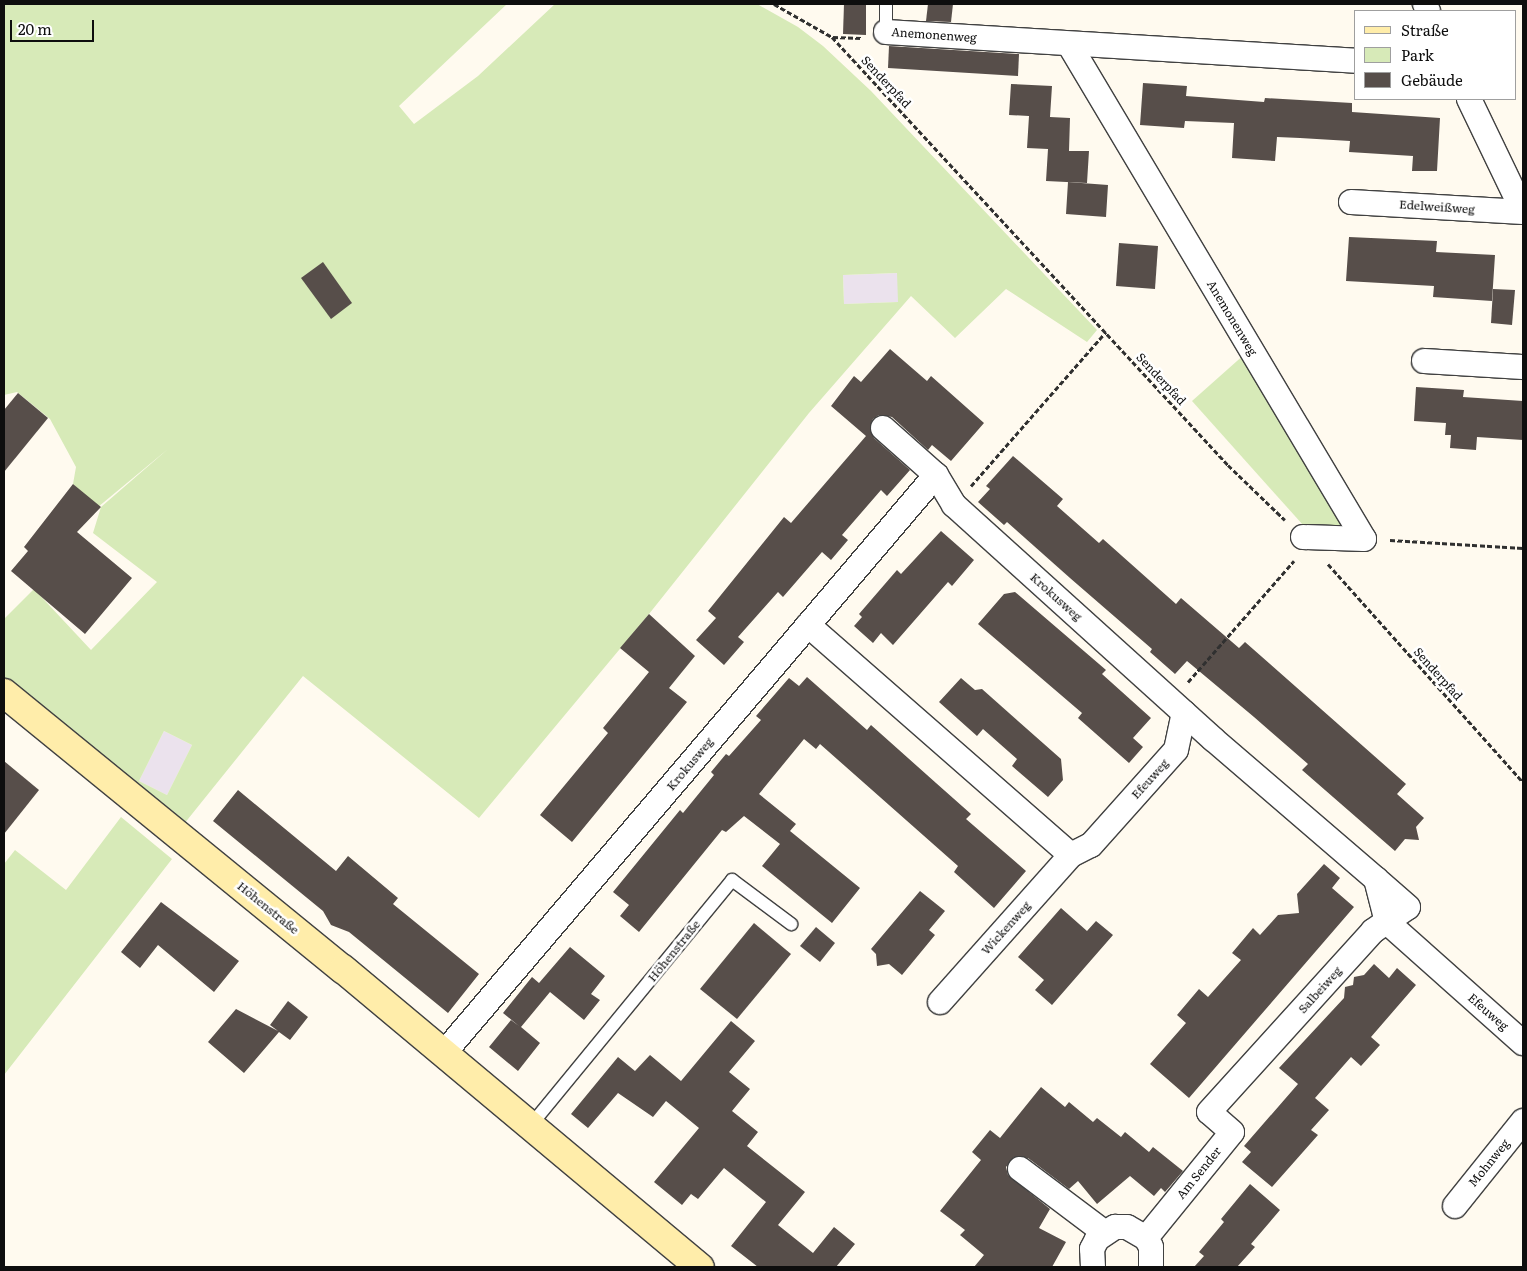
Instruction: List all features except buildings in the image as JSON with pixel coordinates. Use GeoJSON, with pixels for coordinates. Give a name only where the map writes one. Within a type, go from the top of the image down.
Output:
{"type":"FeatureCollection","features":[{"type":"Feature","properties":{"kind":"street","name":"Anemonenweg"},"geometry":{"type":"LineString","coordinates":[[886,32],[1354,61]]}},
{"type":"Feature","properties":{"kind":"street","name":"Anemonenweg"},"geometry":{"type":"LineString","coordinates":[[1069,44],[1364,539]]}},
{"type":"Feature","properties":{"kind":"street","name":"Edelweißweg"},"geometry":{"type":"LineString","coordinates":[[1351,202],[1523,212],[1469,100]]}},
{"type":"Feature","properties":{"kind":"street"},"geometry":{"type":"LineString","coordinates":[[1424,361],[1523,368]]}},
{"type":"Feature","properties":{"kind":"street","name":"Krokusweg"},"geometry":{"type":"LineString","coordinates":[[883,428],[936,475],[954,505],[1177,707]]}},
{"type":"Feature","properties":{"kind":"street","name":"Krokusweg"},"geometry":{"type":"LineString","coordinates":[[444,1052],[936,475]]}},
{"type":"Feature","properties":{"kind":"street"},"geometry":{"type":"LineString","coordinates":[[1303,537],[1364,539]]}},
{"type":"Feature","properties":{"kind":"street"},"geometry":{"type":"LineString","coordinates":[[808,625],[1071,855]]}},
{"type":"Feature","properties":{"kind":"street","name":"Höhenstraße"},"geometry":{"type":"LineString","coordinates":[[4,693],[444,1052],[700,1267]]}},
{"type":"Feature","properties":{"kind":"street"},"geometry":{"type":"LineString","coordinates":[[1177,707],[1376,879],[1386,922]]}},
{"type":"Feature","properties":{"kind":"street","name":"Efeuweg"},"geometry":{"type":"LineString","coordinates":[[1071,855],[1091,845],[1176,750],[1177,707]]}},
{"type":"Feature","properties":{"kind":"street"},"geometry":{"type":"LineString","coordinates":[[1176,750],[1213,739]]}},
{"type":"Feature","properties":{"kind":"street","name":"Wickenweg"},"geometry":{"type":"LineString","coordinates":[[940,1002],[1071,855]]}},
{"type":"Feature","properties":{"kind":"street","name":"Efeuweg"},"geometry":{"type":"LineString","coordinates":[[1386,922],[1522,1040]]}},
{"type":"Feature","properties":{"kind":"street","name":"Salbeiweg"},"geometry":{"type":"LineString","coordinates":[[1209,1112],[1373,931],[1386,922]]}},
{"type":"Feature","properties":{"kind":"street","name":"Am Sender"},"geometry":{"type":"LineString","coordinates":[[1146,1238],[1232,1132],[1209,1112]]}},
{"type":"Feature","properties":{"kind":"street","name":"Mohnweg"},"geometry":{"type":"LineString","coordinates":[[1455,1206],[1523,1121]]}},
{"type":"Feature","properties":{"kind":"street"},"geometry":{"type":"LineString","coordinates":[[1020,1169],[1104,1232]]}},
{"type":"Feature","properties":{"kind":"street"},"geometry":{"type":"LineString","coordinates":[[1093,1267],[1092,1249],[1104,1232],[1127,1227],[1146,1238],[1151,1247],[1151,1267]]}},
{"type":"Feature","properties":{"kind":"lane","name":"Anemonenweg"},"geometry":{"type":"LineString","coordinates":[[886,4],[886,32]]}},
{"type":"Feature","properties":{"kind":"lane","name":"Höhenstraße"},"geometry":{"type":"LineString","coordinates":[[531,1125],[732,880],[791,924]]}},
{"type":"Feature","properties":{"kind":"path","name":"Senderpfad"},"geometry":{"type":"LineString","coordinates":[[774,4],[832,37],[1228,465],[1303,537],[1523,782]]}},
{"type":"Feature","properties":{"kind":"path"},"geometry":{"type":"LineString","coordinates":[[954,505],[1106,332]]}},
{"type":"Feature","properties":{"kind":"path"},"geometry":{"type":"LineString","coordinates":[[1177,707],[1292,565],[1303,537]]}},
{"type":"Feature","properties":{"kind":"path"},"geometry":{"type":"LineString","coordinates":[[1364,539],[1523,548]]}},
{"type":"Feature","properties":{"kind":"shaded area"},"geometry":{"type":"Polygon","coordinates":[[[898,273],[899,302],[844,304],[843,275],[898,273]]]}},
{"type":"Feature","properties":{"kind":"shaded area"},"geometry":{"type":"Polygon","coordinates":[[[164,731],[192,745],[167,795],[139,781],[164,731]]]}},
{"type":"Feature","properties":{"kind":"green space"},"geometry":{"type":"Polygon","coordinates":[[[4,4],[507,4],[399,106],[414,124],[478,76],[555,4],[757,4],[798,27],[823,46],[871,91],[1097,330],[1087,342],[1006,289],[955,338],[911,296],[809,413],[649,614],[479,818],[303,676],[184,824],[4,679],[4,619],[34,589],[91,650],[157,582],[93,533],[101,507],[168,449],[98,507],[73,484],[76,467],[50,419],[17,392],[4,395],[4,4]],[[897,273],[843,275],[844,304],[898,302],[897,273]],[[164,731],[139,781],[167,795],[192,745],[164,731]]]}},
{"type":"Feature","properties":{"kind":"green space"},"geometry":{"type":"Polygon","coordinates":[[[1246,353],[1356,534],[1320,544],[1192,401],[1246,353]]]}},
{"type":"Feature","properties":{"kind":"green space"},"geometry":{"type":"Polygon","coordinates":[[[121,817],[172,859],[4,1075],[4,864],[15,850],[66,890],[121,817]]]}}]}
